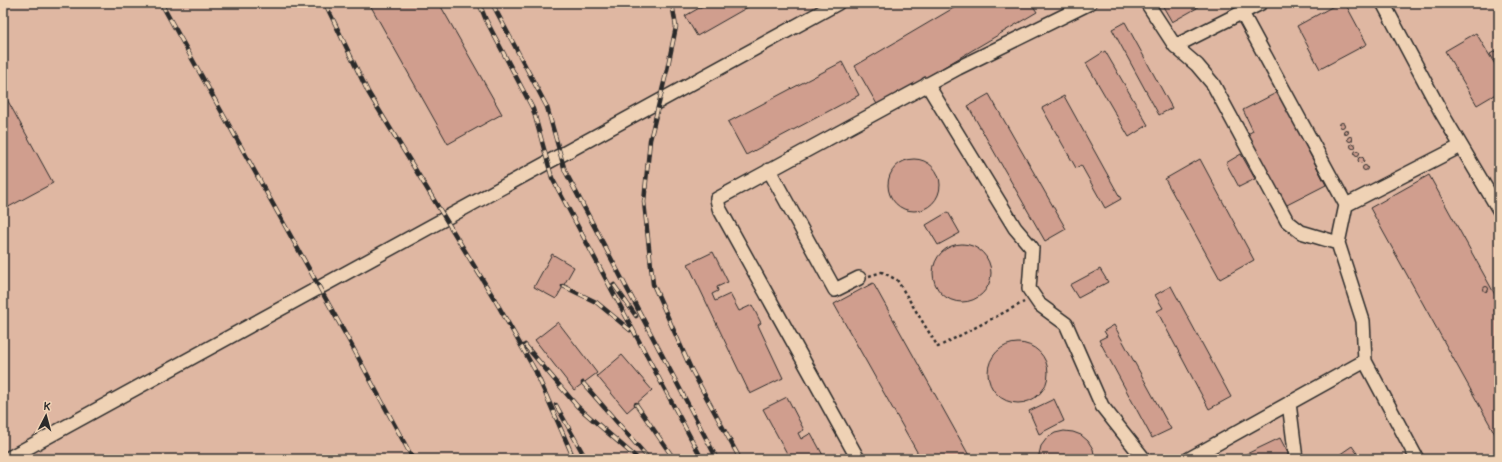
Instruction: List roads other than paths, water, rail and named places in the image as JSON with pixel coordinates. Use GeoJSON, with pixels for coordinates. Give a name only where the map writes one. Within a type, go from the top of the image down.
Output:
{"type":"FeatureCollection","features":[{"type":"Feature","properties":{"kind":"street"},"geometry":{"type":"LineString","coordinates":[[7,459],[838,3]]}},
{"type":"Feature","properties":{"kind":"street"},"geometry":{"type":"LineString","coordinates":[[858,459],[719,208],[717,199],[927,84],[1090,3]]}},
{"type":"Feature","properties":{"kind":"street"},"geometry":{"type":"LineString","coordinates":[[1148,3],[1175,46],[1197,65],[1213,84],[1287,222],[1301,232],[1338,243]]}},
{"type":"Feature","properties":{"kind":"street"},"geometry":{"type":"LineString","coordinates":[[1175,46],[1261,3]]}},
{"type":"Feature","properties":{"kind":"street"},"geometry":{"type":"LineString","coordinates":[[1383,3],[1461,146],[1499,210]]}},
{"type":"Feature","properties":{"kind":"street"},"geometry":{"type":"LineString","coordinates":[[1242,13],[1346,205],[1338,243],[1363,321],[1365,361],[1417,459]]}},
{"type":"Feature","properties":{"kind":"street"},"geometry":{"type":"LineString","coordinates":[[927,84],[1015,228],[1032,248],[1029,289],[1040,305],[1066,324],[1102,406],[1144,459]]}},
{"type":"Feature","properties":{"kind":"street"},"geometry":{"type":"LineString","coordinates":[[1346,205],[1461,146]]}},
{"type":"Feature","properties":{"kind":"street"},"geometry":{"type":"LineString","coordinates":[[769,170],[835,290],[859,278]]}},
{"type":"Feature","properties":{"kind":"street"},"geometry":{"type":"LineString","coordinates":[[1189,459],[1365,361]]}},
{"type":"Feature","properties":{"kind":"street"},"geometry":{"type":"LineString","coordinates":[[1289,403],[1296,459]]}},
{"type":"Feature","properties":{"kind":"railway"},"geometry":{"type":"LineString","coordinates":[[161,3],[352,346],[413,459]]}},
{"type":"Feature","properties":{"kind":"railway"},"geometry":{"type":"LineString","coordinates":[[325,3],[368,92],[495,300],[536,372],[574,459]]}},
{"type":"Feature","properties":{"kind":"railway"},"geometry":{"type":"LineString","coordinates":[[479,3],[486,20],[533,109],[552,178],[702,459]]}},
{"type":"Feature","properties":{"kind":"railway"},"geometry":{"type":"LineString","coordinates":[[492,3],[547,107],[565,171],[717,459]]}},
{"type":"Feature","properties":{"kind":"railway"},"geometry":{"type":"LineString","coordinates":[[672,3],[676,27],[650,140],[644,202],[653,284],[691,369],[740,459]]}},
{"type":"Feature","properties":{"kind":"railway"},"geometry":{"type":"LineString","coordinates":[[614,285],[636,316]]}},
{"type":"Feature","properties":{"kind":"railway"},"geometry":{"type":"LineString","coordinates":[[563,286],[596,302],[630,330]]}},
{"type":"Feature","properties":{"kind":"railway"},"geometry":{"type":"LineString","coordinates":[[525,345],[577,406],[638,459]]}},
{"type":"Feature","properties":{"kind":"railway"},"geometry":{"type":"LineString","coordinates":[[583,383],[649,459]]}},
{"type":"Feature","properties":{"kind":"railway"},"geometry":{"type":"LineString","coordinates":[[636,404],[674,459]]}},
{"type":"Feature","properties":{"kind":"railway"},"geometry":{"type":"LineString","coordinates":[[556,405],[586,459]]}}]}
